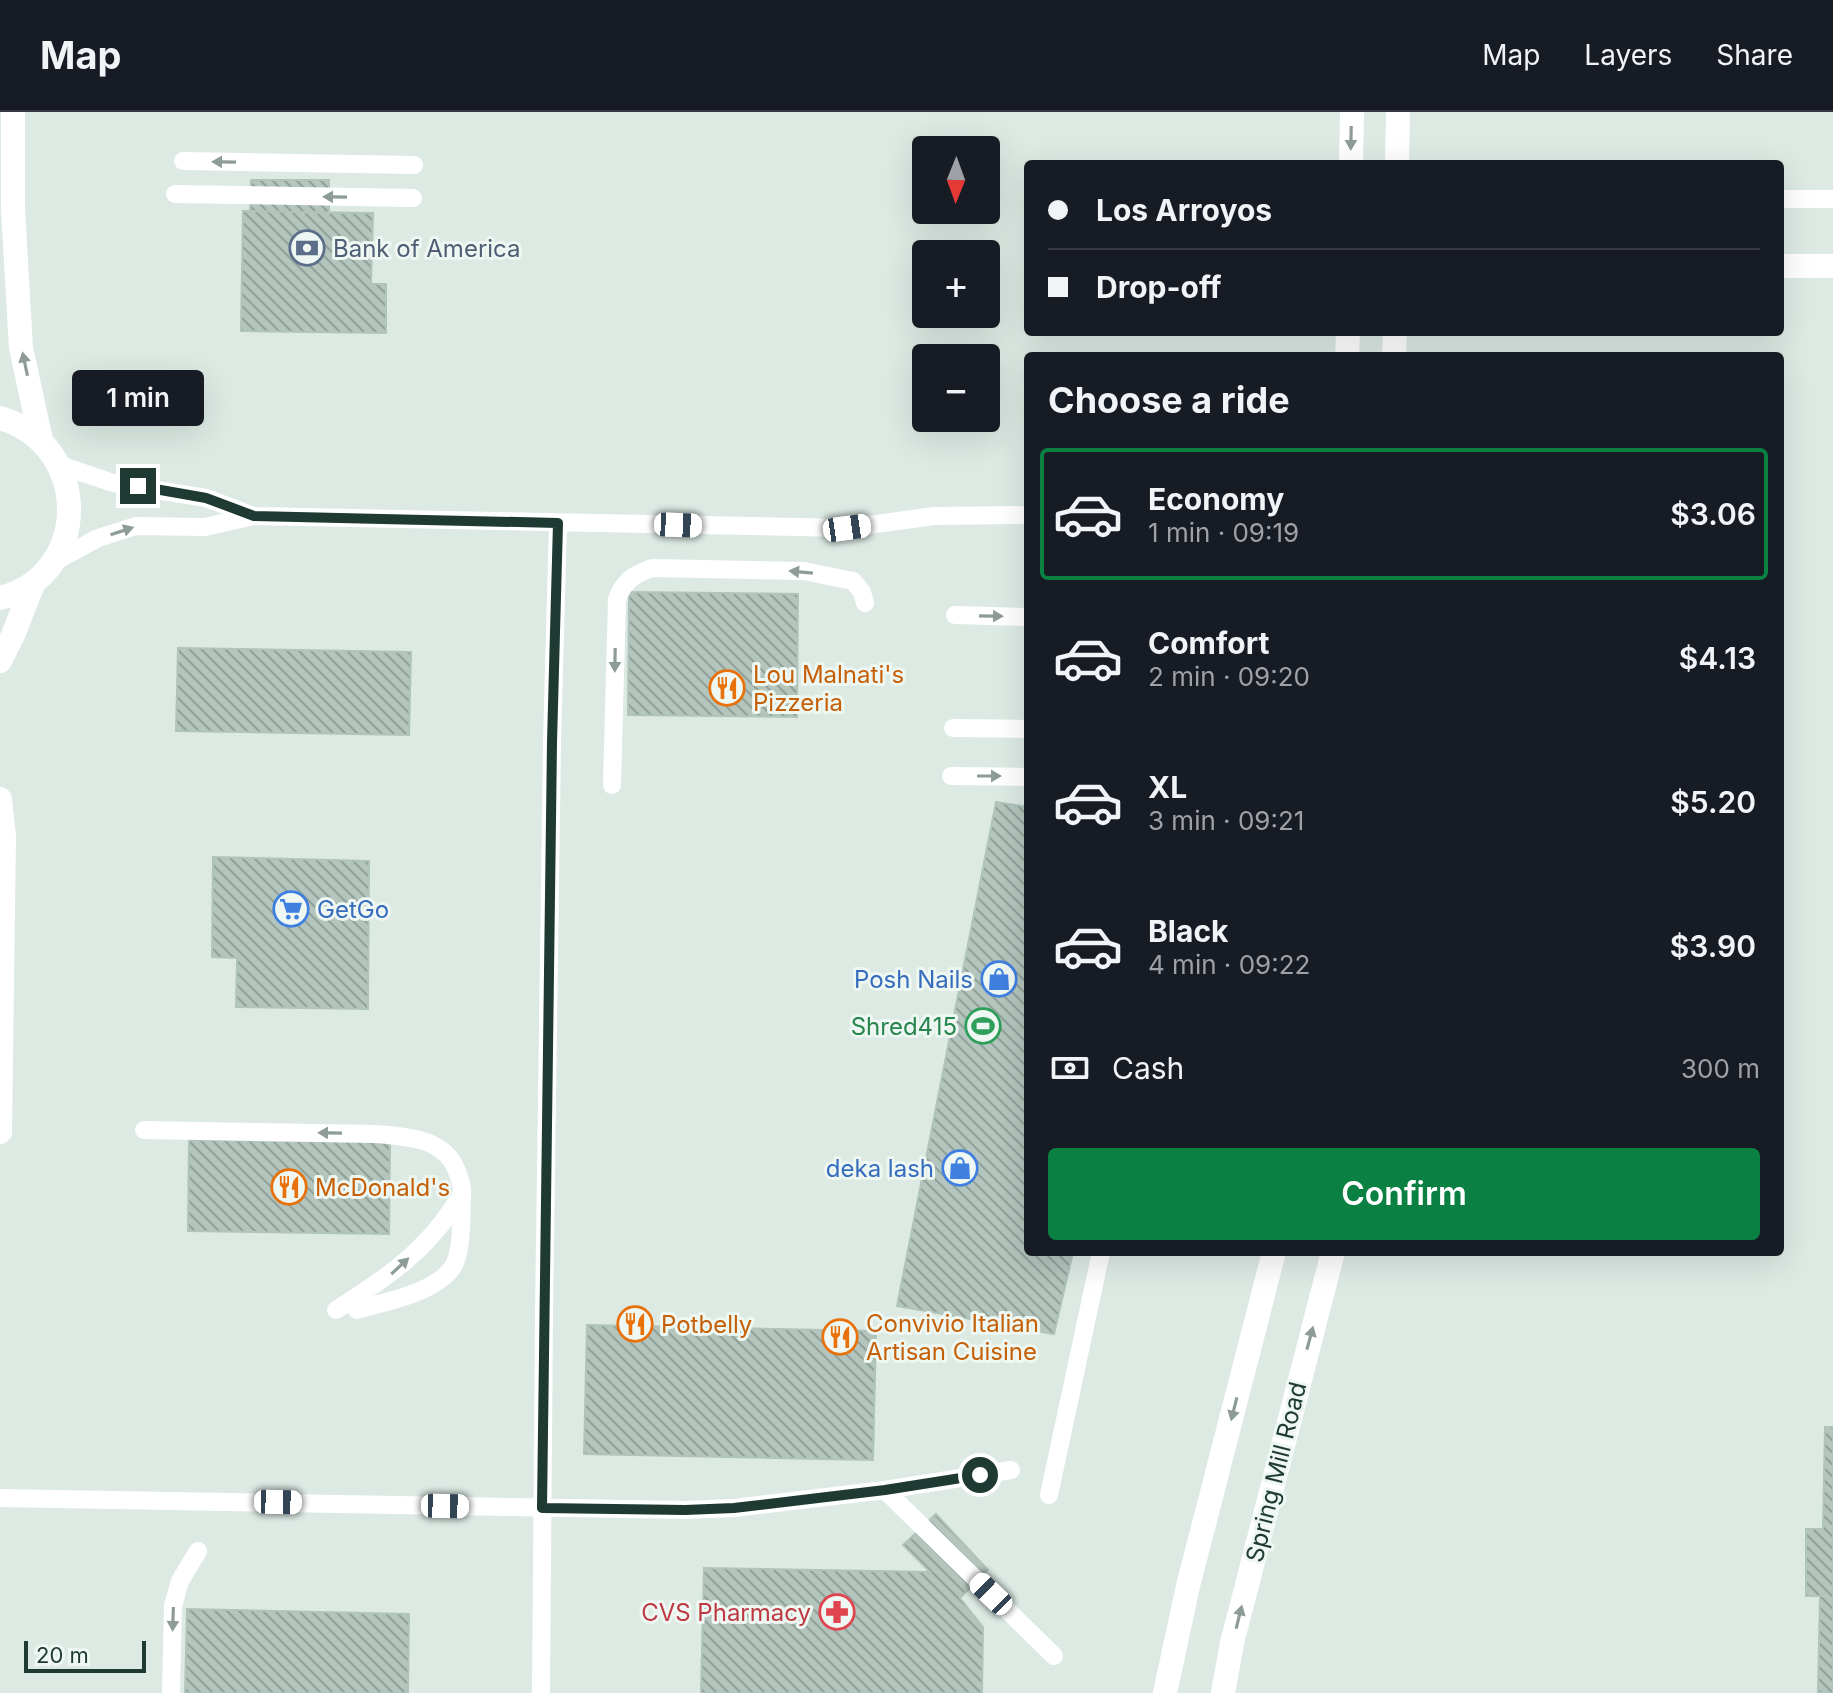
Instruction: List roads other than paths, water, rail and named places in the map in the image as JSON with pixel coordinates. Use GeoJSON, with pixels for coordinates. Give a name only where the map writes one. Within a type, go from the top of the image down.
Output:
{"type":"FeatureCollection","features":[{"type":"Feature","properties":{"kind":"street"},"geometry":{"type":"LineString","coordinates":[[13,112],[13,210],[21,348],[41,440]]}},
{"type":"Feature","properties":{"kind":"street"},"geometry":{"type":"LineString","coordinates":[[1351,160],[1352,112]]}},
{"type":"Feature","properties":{"kind":"street"},"geometry":{"type":"LineString","coordinates":[[1397,160],[1398,112]]}},
{"type":"Feature","properties":{"kind":"street"},"geometry":{"type":"LineString","coordinates":[[1784,266],[1833,266]]}},
{"type":"Feature","properties":{"kind":"street"},"geometry":{"type":"LineString","coordinates":[[0,418],[17,423],[41,440],[60,465],[68,489],[70,515],[64,540],[52,563],[34,582],[0,598]]}},
{"type":"Feature","properties":{"kind":"street"},"geometry":{"type":"LineString","coordinates":[[0,661],[34,582]]}},
{"type":"Feature","properties":{"kind":"street"},"geometry":{"type":"LineString","coordinates":[[0,799],[4,837],[0,1132]]}},
{"type":"Feature","properties":{"kind":"street"},"geometry":{"type":"LineString","coordinates":[[1165,1693],[1188,1586],[1273,1256]]}},
{"type":"Feature","properties":{"kind":"street","name":"Spring Mill Road"},"geometry":{"type":"LineString","coordinates":[[1223,1693],[1232,1643],[1332,1256]]}},
{"type":"Feature","properties":{"kind":"lane"},"geometry":{"type":"LineString","coordinates":[[183,161],[414,165]]}},
{"type":"Feature","properties":{"kind":"lane"},"geometry":{"type":"LineString","coordinates":[[175,194],[413,198]]}},
{"type":"Feature","properties":{"kind":"lane"},"geometry":{"type":"LineString","coordinates":[[1784,199],[1833,199]]}},
{"type":"Feature","properties":{"kind":"lane"},"geometry":{"type":"LineString","coordinates":[[60,465],[113,483],[206,498],[254,516]]}},
{"type":"Feature","properties":{"kind":"lane"},"geometry":{"type":"LineString","coordinates":[[52,563],[98,538],[136,526],[205,527],[254,516],[847,528],[934,516],[1024,515]]}},
{"type":"Feature","properties":{"kind":"lane"},"geometry":{"type":"LineString","coordinates":[[541,1693],[552,742],[558,523]]}},
{"type":"Feature","properties":{"kind":"lane"},"geometry":{"type":"LineString","coordinates":[[612,785],[617,599],[627,580],[652,568],[804,571],[853,581],[862,592],[865,603]]}},
{"type":"Feature","properties":{"kind":"lane"},"geometry":{"type":"LineString","coordinates":[[955,615],[1024,617]]}},
{"type":"Feature","properties":{"kind":"lane"},"geometry":{"type":"LineString","coordinates":[[953,728],[1024,729]]}},
{"type":"Feature","properties":{"kind":"lane"},"geometry":{"type":"LineString","coordinates":[[951,776],[1024,777]]}},
{"type":"Feature","properties":{"kind":"lane"},"geometry":{"type":"LineString","coordinates":[[144,1130],[360,1134],[408,1137],[437,1147],[454,1162],[461,1181],[460,1242],[454,1267],[431,1287],[357,1310]]}},
{"type":"Feature","properties":{"kind":"lane"},"geometry":{"type":"LineString","coordinates":[[336,1310],[386,1278],[437,1231],[462,1194]]}},
{"type":"Feature","properties":{"kind":"lane"},"geometry":{"type":"LineString","coordinates":[[1049,1495],[1100,1256]]}},
{"type":"Feature","properties":{"kind":"lane"},"geometry":{"type":"LineString","coordinates":[[0,1498],[685,1510],[734,1508],[885,1490],[1011,1470]]}},
{"type":"Feature","properties":{"kind":"lane"},"geometry":{"type":"LineString","coordinates":[[885,1490],[1054,1656]]}},
{"type":"Feature","properties":{"kind":"lane"},"geometry":{"type":"LineString","coordinates":[[171,1693],[173,1606],[180,1581],[198,1551]]}},
{"type":"Feature","properties":{"kind":"place","name":"Bank of America"},"geometry":{"type":"Point","coordinates":[307,248]}},
{"type":"Feature","properties":{"kind":"place","name":"Lou Malnati's Pizzeria"},"geometry":{"type":"Point","coordinates":[727,688]}},
{"type":"Feature","properties":{"kind":"place","name":"GetGo"},"geometry":{"type":"Point","coordinates":[291,909]}},
{"type":"Feature","properties":{"kind":"place","name":"Posh Nails"},"geometry":{"type":"Point","coordinates":[999,979]}},
{"type":"Feature","properties":{"kind":"place","name":"Shred415"},"geometry":{"type":"Point","coordinates":[983,1026]}},
{"type":"Feature","properties":{"kind":"place","name":"deka lash"},"geometry":{"type":"Point","coordinates":[960,1168]}},
{"type":"Feature","properties":{"kind":"place","name":"McDonald's"},"geometry":{"type":"Point","coordinates":[289,1187]}},
{"type":"Feature","properties":{"kind":"place","name":"Potbelly"},"geometry":{"type":"Point","coordinates":[635,1324]}},
{"type":"Feature","properties":{"kind":"place","name":"Convivio Italian Artisan Cuisine"},"geometry":{"type":"Point","coordinates":[840,1337]}},
{"type":"Feature","properties":{"kind":"place","name":"CVS Pharmacy"},"geometry":{"type":"Point","coordinates":[837,1612]}}]}
